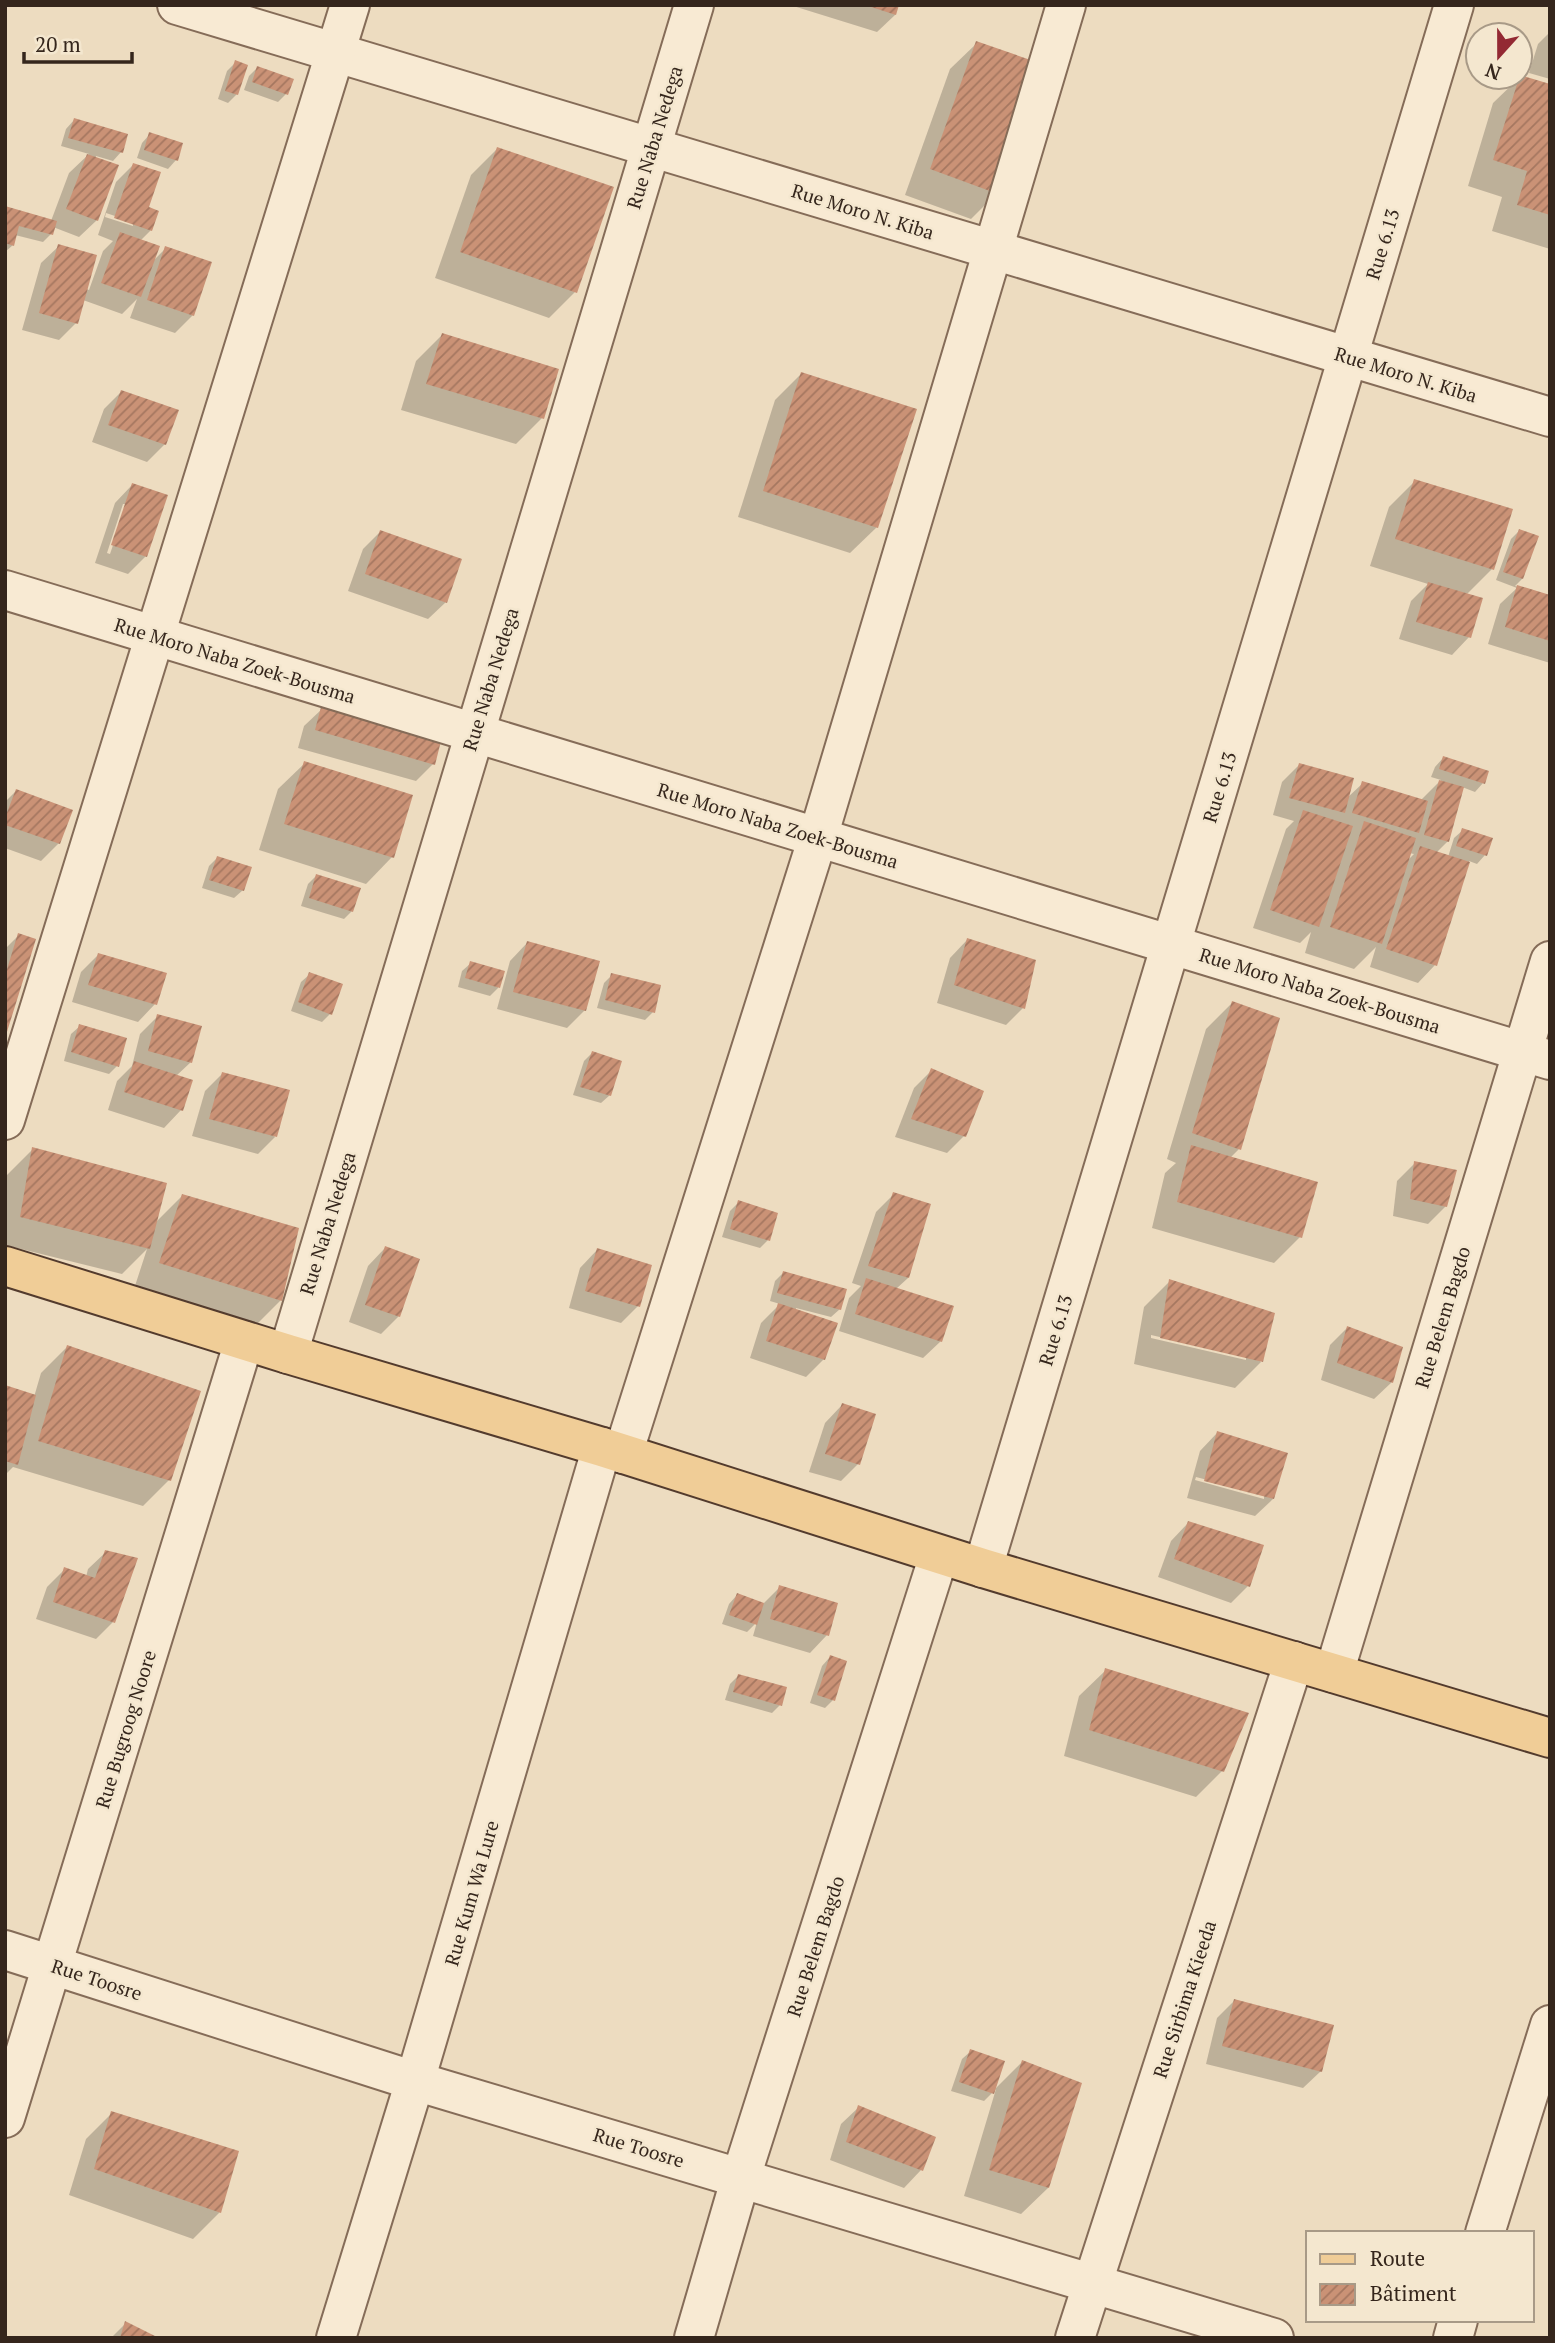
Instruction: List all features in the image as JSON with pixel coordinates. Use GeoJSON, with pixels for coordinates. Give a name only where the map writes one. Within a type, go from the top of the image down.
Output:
{"type":"FeatureCollection","features":[{"type":"Feature","properties":{"kind":"main road"},"geometry":{"type":"LineString","coordinates":[[5,1266],[612,1451],[939,1555],[1550,1738]]}},
{"type":"Feature","properties":{"kind":"street","name":"Rue Moro N. Kiba"},"geometry":{"type":"LineString","coordinates":[[177,5],[1550,417]]}},
{"type":"Feature","properties":{"kind":"street"},"geometry":{"type":"LineString","coordinates":[[5,1120],[350,5]]}},
{"type":"Feature","properties":{"kind":"street","name":"Rue Naba Nedega"},"geometry":{"type":"LineString","coordinates":[[288,1354],[694,5]]}},
{"type":"Feature","properties":{"kind":"street","name":"Rue Kum Wa Lure"},"geometry":{"type":"LineString","coordinates":[[336,2338],[612,1451],[818,837],[1066,5]]}},
{"type":"Feature","properties":{"kind":"street","name":"Rue 6.13"},"geometry":{"type":"LineString","coordinates":[[983,1568],[1454,5]]}},
{"type":"Feature","properties":{"kind":"street","name":"Rue Moro Naba Zoek-Bousma"},"geometry":{"type":"LineString","coordinates":[[5,590],[1536,1056]]}},
{"type":"Feature","properties":{"kind":"street","name":"Rue Belem Bagdo"},"geometry":{"type":"LineString","coordinates":[[1334,1673],[1536,1056],[1550,961]]}},
{"type":"Feature","properties":{"kind":"street","name":"Rue Bugroog Noore"},"geometry":{"type":"LineString","coordinates":[[5,2118],[244,1340]]}},
{"type":"Feature","properties":{"kind":"street","name":"Rue Belem Bagdo"},"geometry":{"type":"LineString","coordinates":[[694,2338],[741,2177],[939,1555]]}},
{"type":"Feature","properties":{"kind":"street","name":"Rue Sirbima Kieeda"},"geometry":{"type":"LineString","coordinates":[[1075,2338],[1294,1661]]}},
{"type":"Feature","properties":{"kind":"street","name":"Rue Toosre"},"geometry":{"type":"LineString","coordinates":[[5,1950],[415,2081],[1274,2338]]}},
{"type":"Feature","properties":{"kind":"street"},"geometry":{"type":"LineString","coordinates":[[1486,2231],[1550,2025]]}},
{"type":"Feature","properties":{"kind":"building"},"geometry":{"type":"Polygon","coordinates":[[[865,5],[899,5],[896,15],[865,5]]]}},
{"type":"Feature","properties":{"kind":"building"},"geometry":{"type":"Polygon","coordinates":[[[976,41],[1045,65],[998,194],[930,169],[976,41]]]}},
{"type":"Feature","properties":{"kind":"building"},"geometry":{"type":"Polygon","coordinates":[[[235,60],[248,65],[238,95],[225,91],[235,60]]]}},
{"type":"Feature","properties":{"kind":"building"},"geometry":{"type":"Polygon","coordinates":[[[257,66],[294,79],[288,95],[252,82],[257,66]]]}},
{"type":"Feature","properties":{"kind":"building"},"geometry":{"type":"Polygon","coordinates":[[[1534,79],[1550,84],[1550,215],[1517,205],[1527,171],[1493,160],[1515,91],[1534,91],[1534,79]]]}},
{"type":"Feature","properties":{"kind":"building"},"geometry":{"type":"Polygon","coordinates":[[[74,118],[128,134],[123,153],[68,138],[74,118]]]}},
{"type":"Feature","properties":{"kind":"building"},"geometry":{"type":"Polygon","coordinates":[[[149,132],[183,143],[178,161],[144,150],[149,132]]]}},
{"type":"Feature","properties":{"kind":"building"},"geometry":{"type":"Polygon","coordinates":[[[497,147],[614,187],[577,293],[460,252],[497,147]]]}},
{"type":"Feature","properties":{"kind":"building"},"geometry":{"type":"Polygon","coordinates":[[[87,154],[119,165],[98,221],[66,209],[87,154]]]}},
{"type":"Feature","properties":{"kind":"building"},"geometry":{"type":"Polygon","coordinates":[[[133,163],[161,172],[149,207],[159,211],[152,231],[114,218],[133,163]]]}},
{"type":"Feature","properties":{"kind":"building"},"geometry":{"type":"Polygon","coordinates":[[[5,206],[57,221],[53,235],[19,226],[14,246],[5,243],[5,206]]]}},
{"type":"Feature","properties":{"kind":"building"},"geometry":{"type":"Polygon","coordinates":[[[120,232],[160,246],[141,297],[101,283],[120,232]]]}},
{"type":"Feature","properties":{"kind":"building"},"geometry":{"type":"Polygon","coordinates":[[[58,244],[97,255],[78,324],[39,313],[58,244]]]}},
{"type":"Feature","properties":{"kind":"building"},"geometry":{"type":"Polygon","coordinates":[[[165,246],[212,262],[194,316],[147,300],[165,246]]]}},
{"type":"Feature","properties":{"kind":"building"},"geometry":{"type":"Polygon","coordinates":[[[442,333],[559,369],[544,419],[426,384],[442,333]]]}},
{"type":"Feature","properties":{"kind":"building"},"geometry":{"type":"Polygon","coordinates":[[[801,372],[917,409],[878,528],[763,491],[801,372]]]}},
{"type":"Feature","properties":{"kind":"building"},"geometry":{"type":"Polygon","coordinates":[[[121,390],[179,410],[166,445],[108,425],[121,390]]]}},
{"type":"Feature","properties":{"kind":"building"},"geometry":{"type":"Polygon","coordinates":[[[1414,479],[1513,509],[1494,570],[1395,539],[1414,479]]]}},
{"type":"Feature","properties":{"kind":"building"},"geometry":{"type":"Polygon","coordinates":[[[132,483],[168,495],[147,557],[111,545],[132,483]]]}},
{"type":"Feature","properties":{"kind":"building"},"geometry":{"type":"Polygon","coordinates":[[[1519,529],[1539,536],[1523,579],[1503,572],[1519,529]]]}},
{"type":"Feature","properties":{"kind":"building"},"geometry":{"type":"Polygon","coordinates":[[[380,530],[462,559],[447,603],[365,574],[380,530]]]}},
{"type":"Feature","properties":{"kind":"building"},"geometry":{"type":"Polygon","coordinates":[[[1428,582],[1483,598],[1471,638],[1416,622],[1428,582]]]}},
{"type":"Feature","properties":{"kind":"building"},"geometry":{"type":"Polygon","coordinates":[[[1517,585],[1550,595],[1550,641],[1505,627],[1517,585]]]}},
{"type":"Feature","properties":{"kind":"building"},"geometry":{"type":"Polygon","coordinates":[[[321,707],[441,741],[435,765],[315,730],[321,707]]]}},
{"type":"Feature","properties":{"kind":"building"},"geometry":{"type":"Polygon","coordinates":[[[1443,756],[1489,771],[1485,784],[1439,769],[1443,756]]]}},
{"type":"Feature","properties":{"kind":"building"},"geometry":{"type":"Polygon","coordinates":[[[304,761],[413,795],[394,858],[284,824],[304,761]]]}},
{"type":"Feature","properties":{"kind":"building"},"geometry":{"type":"Polygon","coordinates":[[[1299,763],[1354,778],[1345,813],[1289,798],[1299,763]]]}},
{"type":"Feature","properties":{"kind":"building"},"geometry":{"type":"Polygon","coordinates":[[[1439,780],[1464,787],[1449,842],[1424,835],[1439,780]]]}},
{"type":"Feature","properties":{"kind":"building"},"geometry":{"type":"Polygon","coordinates":[[[1362,781],[1428,801],[1419,833],[1352,813],[1362,781]]]}},
{"type":"Feature","properties":{"kind":"building"},"geometry":{"type":"Polygon","coordinates":[[[16,789],[73,810],[60,844],[5,825],[16,789]]]}},
{"type":"Feature","properties":{"kind":"building"},"geometry":{"type":"Polygon","coordinates":[[[1303,810],[1353,826],[1319,927],[1270,910],[1303,810]]]}},
{"type":"Feature","properties":{"kind":"building"},"geometry":{"type":"Polygon","coordinates":[[[1364,821],[1416,838],[1382,944],[1330,927],[1364,821]]]}},
{"type":"Feature","properties":{"kind":"building"},"geometry":{"type":"Polygon","coordinates":[[[1462,828],[1493,838],[1487,856],[1456,846],[1462,828]]]}},
{"type":"Feature","properties":{"kind":"building"},"geometry":{"type":"Polygon","coordinates":[[[1420,846],[1470,862],[1437,966],[1386,949],[1420,846]]]}},
{"type":"Feature","properties":{"kind":"building"},"geometry":{"type":"Polygon","coordinates":[[[217,856],[252,867],[244,891],[209,880],[217,856]]]}},
{"type":"Feature","properties":{"kind":"building"},"geometry":{"type":"Polygon","coordinates":[[[316,874],[361,888],[353,912],[309,898],[316,874]]]}},
{"type":"Feature","properties":{"kind":"building"},"geometry":{"type":"Polygon","coordinates":[[[18,933],[36,939],[6,1035],[5,976],[18,933]]]}},
{"type":"Feature","properties":{"kind":"building"},"geometry":{"type":"Polygon","coordinates":[[[967,938],[1036,960],[1025,1009],[954,985],[967,938]]]}},
{"type":"Feature","properties":{"kind":"building"},"geometry":{"type":"Polygon","coordinates":[[[527,941],[600,961],[586,1011],[513,992],[527,941]]]}},
{"type":"Feature","properties":{"kind":"building"},"geometry":{"type":"Polygon","coordinates":[[[98,953],[167,973],[157,1005],[88,985],[98,953]]]}},
{"type":"Feature","properties":{"kind":"building"},"geometry":{"type":"Polygon","coordinates":[[[470,961],[505,971],[500,988],[465,978],[470,961]]]}},
{"type":"Feature","properties":{"kind":"building"},"geometry":{"type":"Polygon","coordinates":[[[309,972],[343,984],[332,1015],[298,1002],[309,972]]]}},
{"type":"Feature","properties":{"kind":"building"},"geometry":{"type":"Polygon","coordinates":[[[611,973],[661,985],[655,1013],[605,1000],[611,973]]]}},
{"type":"Feature","properties":{"kind":"building"},"geometry":{"type":"Polygon","coordinates":[[[1232,1001],[1280,1018],[1241,1150],[1192,1133],[1232,1001]]]}},
{"type":"Feature","properties":{"kind":"building"},"geometry":{"type":"Polygon","coordinates":[[[157,1014],[202,1026],[192,1063],[148,1051],[157,1014]]]}},
{"type":"Feature","properties":{"kind":"building"},"geometry":{"type":"Polygon","coordinates":[[[79,1024],[127,1038],[119,1067],[71,1052],[79,1024]]]}},
{"type":"Feature","properties":{"kind":"building"},"geometry":{"type":"Polygon","coordinates":[[[592,1051],[622,1061],[611,1096],[580,1087],[592,1051]]]}},
{"type":"Feature","properties":{"kind":"building"},"geometry":{"type":"Polygon","coordinates":[[[134,1061],[193,1080],[183,1111],[124,1092],[134,1061]]]}},
{"type":"Feature","properties":{"kind":"building"},"geometry":{"type":"Polygon","coordinates":[[[931,1068],[984,1091],[966,1137],[911,1119],[931,1068]]]}},
{"type":"Feature","properties":{"kind":"building"},"geometry":{"type":"Polygon","coordinates":[[[222,1072],[290,1090],[277,1137],[209,1119],[222,1072]]]}},
{"type":"Feature","properties":{"kind":"building"},"geometry":{"type":"Polygon","coordinates":[[[1191,1145],[1318,1182],[1302,1238],[1177,1202],[1191,1145]]]}},
{"type":"Feature","properties":{"kind":"building"},"geometry":{"type":"Polygon","coordinates":[[[32,1147],[167,1183],[150,1249],[20,1217],[32,1147]]]}},
{"type":"Feature","properties":{"kind":"building"},"geometry":{"type":"Polygon","coordinates":[[[1414,1161],[1457,1170],[1447,1207],[1410,1199],[1414,1161]]]}},
{"type":"Feature","properties":{"kind":"building"},"geometry":{"type":"Polygon","coordinates":[[[893,1192],[931,1204],[909,1278],[868,1266],[893,1192]]]}},
{"type":"Feature","properties":{"kind":"building"},"geometry":{"type":"Polygon","coordinates":[[[182,1194],[299,1228],[282,1301],[159,1263],[182,1194]]]}},
{"type":"Feature","properties":{"kind":"building"},"geometry":{"type":"Polygon","coordinates":[[[738,1200],[778,1213],[770,1241],[730,1229],[738,1200]]]}},
{"type":"Feature","properties":{"kind":"building"},"geometry":{"type":"Polygon","coordinates":[[[385,1246],[420,1259],[400,1317],[365,1305],[385,1246]]]}},
{"type":"Feature","properties":{"kind":"building"},"geometry":{"type":"Polygon","coordinates":[[[597,1248],[652,1265],[640,1307],[585,1291],[597,1248]]]}},
{"type":"Feature","properties":{"kind":"building"},"geometry":{"type":"Polygon","coordinates":[[[783,1271],[847,1289],[841,1310],[777,1293],[783,1271]]]}},
{"type":"Feature","properties":{"kind":"building"},"geometry":{"type":"Polygon","coordinates":[[[866,1278],[954,1306],[942,1342],[855,1314],[866,1278]]]}},
{"type":"Feature","properties":{"kind":"building"},"geometry":{"type":"Polygon","coordinates":[[[1169,1279],[1275,1313],[1263,1362],[1160,1338],[1169,1279]]]}},
{"type":"Feature","properties":{"kind":"building"},"geometry":{"type":"Polygon","coordinates":[[[778,1303],[838,1323],[825,1360],[766,1341],[778,1303]]]}},
{"type":"Feature","properties":{"kind":"building"},"geometry":{"type":"Polygon","coordinates":[[[1347,1326],[1403,1347],[1393,1383],[1337,1363],[1347,1326]]]}},
{"type":"Feature","properties":{"kind":"building"},"geometry":{"type":"Polygon","coordinates":[[[67,1345],[201,1391],[171,1481],[38,1441],[67,1345]]]}},
{"type":"Feature","properties":{"kind":"building"},"geometry":{"type":"Polygon","coordinates":[[[5,1385],[36,1395],[18,1465],[5,1461],[5,1385]]]}},
{"type":"Feature","properties":{"kind":"building"},"geometry":{"type":"Polygon","coordinates":[[[842,1403],[876,1414],[860,1465],[825,1454],[842,1403]]]}},
{"type":"Feature","properties":{"kind":"building"},"geometry":{"type":"Polygon","coordinates":[[[1217,1431],[1288,1453],[1274,1499],[1204,1481],[1217,1431]]]}},
{"type":"Feature","properties":{"kind":"building"},"geometry":{"type":"Polygon","coordinates":[[[1188,1521],[1264,1545],[1250,1587],[1174,1559],[1188,1521]]]}},
{"type":"Feature","properties":{"kind":"building"},"geometry":{"type":"Polygon","coordinates":[[[105,1550],[138,1558],[115,1623],[53,1602],[64,1567],[95,1578],[105,1550]]]}},
{"type":"Feature","properties":{"kind":"building"},"geometry":{"type":"Polygon","coordinates":[[[779,1585],[838,1603],[829,1636],[770,1619],[779,1585]]]}},
{"type":"Feature","properties":{"kind":"building"},"geometry":{"type":"Polygon","coordinates":[[[737,1593],[764,1603],[757,1625],[729,1615],[737,1593]]]}},
{"type":"Feature","properties":{"kind":"building"},"geometry":{"type":"Polygon","coordinates":[[[830,1655],[847,1661],[835,1701],[817,1695],[830,1655]]]}},
{"type":"Feature","properties":{"kind":"building"},"geometry":{"type":"Polygon","coordinates":[[[1105,1668],[1249,1713],[1224,1772],[1089,1730],[1105,1668]]]}},
{"type":"Feature","properties":{"kind":"building"},"geometry":{"type":"Polygon","coordinates":[[[738,1674],[787,1687],[782,1706],[733,1692],[738,1674]]]}},
{"type":"Feature","properties":{"kind":"building"},"geometry":{"type":"Polygon","coordinates":[[[1234,1999],[1334,2025],[1322,2072],[1222,2046],[1234,1999]]]}},
{"type":"Feature","properties":{"kind":"building"},"geometry":{"type":"Polygon","coordinates":[[[970,2049],[1005,2061],[994,2094],[959,2082],[970,2049]]]}},
{"type":"Feature","properties":{"kind":"building"},"geometry":{"type":"Polygon","coordinates":[[[1022,2060],[1082,2083],[1049,2188],[989,2170],[1022,2060]]]}},
{"type":"Feature","properties":{"kind":"building"},"geometry":{"type":"Polygon","coordinates":[[[858,2105],[936,2137],[923,2171],[846,2142],[858,2105]]]}},
{"type":"Feature","properties":{"kind":"building"},"geometry":{"type":"Polygon","coordinates":[[[111,2111],[239,2151],[221,2213],[94,2169],[111,2111]]]}},
{"type":"Feature","properties":{"kind":"building"},"geometry":{"type":"Polygon","coordinates":[[[125,2321],[159,2338],[120,2338],[125,2321]]]}}]}
